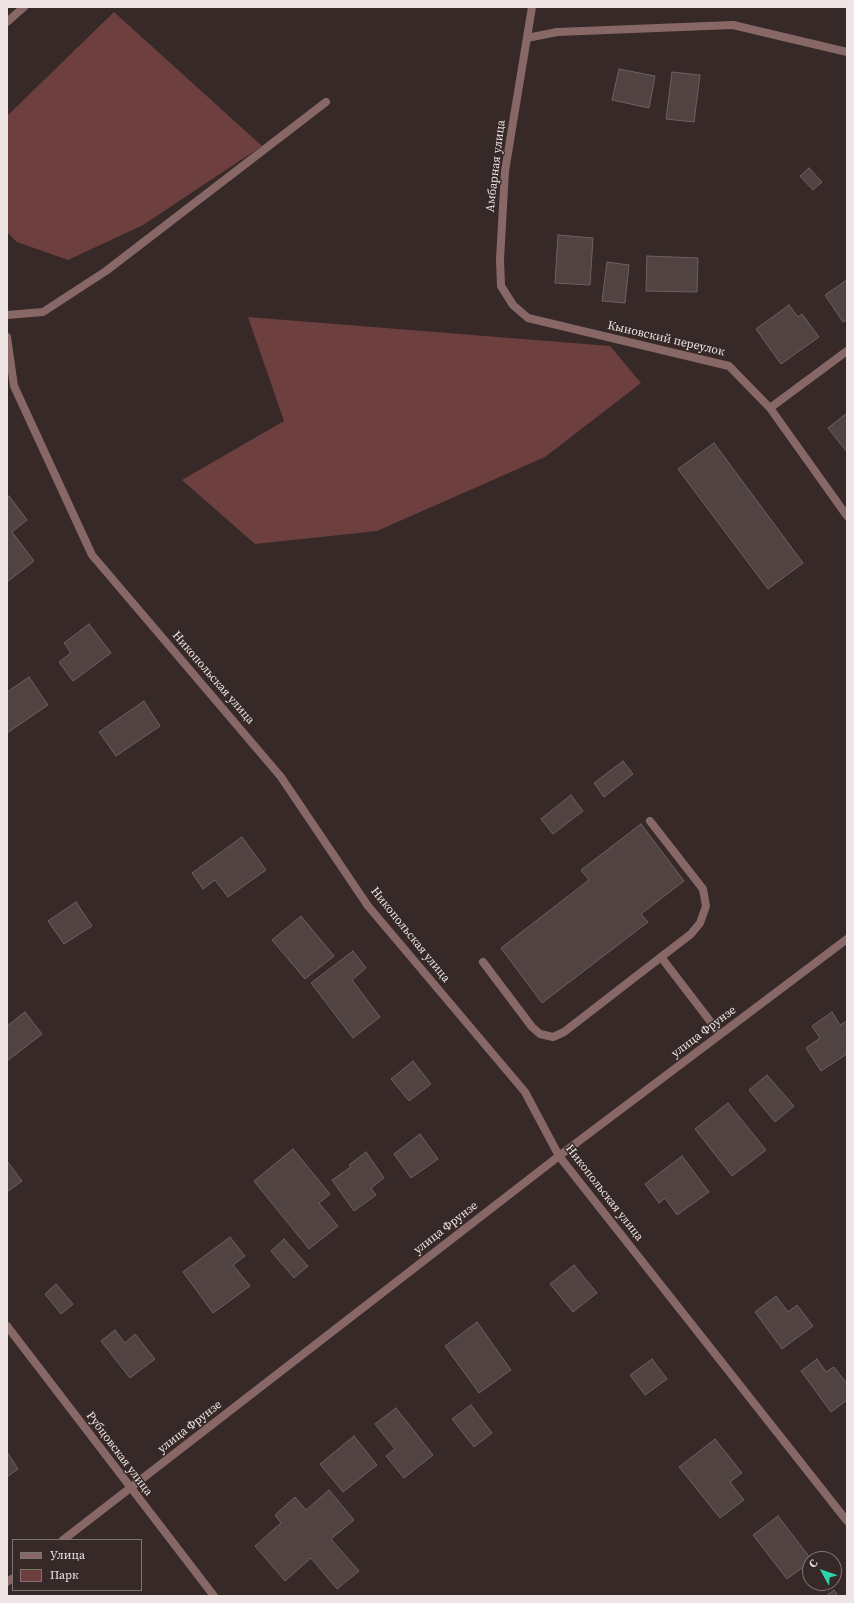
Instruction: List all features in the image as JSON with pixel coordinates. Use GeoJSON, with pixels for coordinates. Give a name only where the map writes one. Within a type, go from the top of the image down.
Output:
{"type":"FeatureCollection","features":[{"type":"Feature","properties":{"kind":"street"},"geometry":{"type":"LineString","coordinates":[[7,22],[24,7]]}},
{"type":"Feature","properties":{"kind":"street","name":"Амбарная улица"},"geometry":{"type":"LineString","coordinates":[[528,318],[513,305],[501,286],[500,259],[505,171],[532,7]]}},
{"type":"Feature","properties":{"kind":"street"},"geometry":{"type":"LineString","coordinates":[[527,38],[557,32],[733,25],[847,52]]}},
{"type":"Feature","properties":{"kind":"street"},"geometry":{"type":"LineString","coordinates":[[7,315],[43,312],[106,271],[326,102]]}},
{"type":"Feature","properties":{"kind":"street","name":"Кыновский переулок"},"geometry":{"type":"LineString","coordinates":[[528,318],[729,366],[770,408],[847,516]]}},
{"type":"Feature","properties":{"kind":"street","name":"Никопольская улица"},"geometry":{"type":"LineString","coordinates":[[7,337],[14,386],[92,555],[281,777],[368,906],[525,1092],[559,1156],[847,1521]]}},
{"type":"Feature","properties":{"kind":"street"},"geometry":{"type":"LineString","coordinates":[[770,408],[847,351]]}},
{"type":"Feature","properties":{"kind":"street"},"geometry":{"type":"LineString","coordinates":[[483,962],[532,1027],[540,1034],[553,1037],[564,1032],[691,934],[700,923],[706,906],[702,889],[650,821]]}},
{"type":"Feature","properties":{"kind":"street","name":"улица Фрунзе"},"geometry":{"type":"LineString","coordinates":[[64,1539],[559,1156],[847,939]]}},
{"type":"Feature","properties":{"kind":"street"},"geometry":{"type":"LineString","coordinates":[[661,957],[720,1034]]}},
{"type":"Feature","properties":{"kind":"street","name":"Рубцовская улица"},"geometry":{"type":"LineString","coordinates":[[7,1326],[214,1596]]}},
{"type":"Feature","properties":{"kind":"green space"},"geometry":{"type":"Polygon","coordinates":[[[114,12],[262,146],[143,225],[68,260],[17,242],[7,232],[7,116],[114,12]]]}},
{"type":"Feature","properties":{"kind":"green space"},"geometry":{"type":"Polygon","coordinates":[[[248,317],[610,346],[641,383],[545,457],[377,531],[255,544],[182,480],[284,421],[248,317]]]}},
{"type":"Feature","properties":{"kind":"building"},"geometry":{"type":"Polygon","coordinates":[[[619,69],[655,76],[649,108],[612,100],[619,69]]]}},
{"type":"Feature","properties":{"kind":"building"},"geometry":{"type":"Polygon","coordinates":[[[672,72],[700,75],[694,122],[666,119],[672,72]]]}},
{"type":"Feature","properties":{"kind":"building"},"geometry":{"type":"Polygon","coordinates":[[[809,168],[822,182],[813,190],[800,176],[809,168]]]}},
{"type":"Feature","properties":{"kind":"building"},"geometry":{"type":"Polygon","coordinates":[[[558,235],[593,238],[590,285],[555,283],[558,235]]]}},
{"type":"Feature","properties":{"kind":"building"},"geometry":{"type":"Polygon","coordinates":[[[647,256],[698,258],[697,292],[646,291],[647,256]]]}},
{"type":"Feature","properties":{"kind":"building"},"geometry":{"type":"Polygon","coordinates":[[[607,262],[629,265],[625,303],[602,301],[607,262]]]}},
{"type":"Feature","properties":{"kind":"building"},"geometry":{"type":"Polygon","coordinates":[[[847,280],[847,320],[843,322],[825,295],[847,280]]]}},
{"type":"Feature","properties":{"kind":"building"},"geometry":{"type":"Polygon","coordinates":[[[789,305],[798,317],[802,314],[819,337],[781,364],[756,329],[789,305]]]}},
{"type":"Feature","properties":{"kind":"building"},"geometry":{"type":"Polygon","coordinates":[[[847,413],[847,452],[828,428],[847,413]]]}},
{"type":"Feature","properties":{"kind":"building"},"geometry":{"type":"Polygon","coordinates":[[[714,443],[803,563],[768,589],[678,469],[714,443]]]}},
{"type":"Feature","properties":{"kind":"building"},"geometry":{"type":"Polygon","coordinates":[[[9,496],[27,520],[12,532],[34,561],[7,582],[7,498],[9,496]]]}},
{"type":"Feature","properties":{"kind":"building"},"geometry":{"type":"Polygon","coordinates":[[[89,624],[111,653],[73,681],[59,662],[71,653],[64,643],[89,624]]]}},
{"type":"Feature","properties":{"kind":"building"},"geometry":{"type":"Polygon","coordinates":[[[29,677],[48,705],[7,733],[7,692],[29,677]]]}},
{"type":"Feature","properties":{"kind":"building"},"geometry":{"type":"Polygon","coordinates":[[[144,701],[160,726],[116,756],[99,732],[144,701]]]}},
{"type":"Feature","properties":{"kind":"building"},"geometry":{"type":"Polygon","coordinates":[[[623,761],[633,774],[604,797],[594,783],[623,761]]]}},
{"type":"Feature","properties":{"kind":"building"},"geometry":{"type":"Polygon","coordinates":[[[571,795],[583,811],[553,834],[541,819],[571,795]]]}},
{"type":"Feature","properties":{"kind":"building"},"geometry":{"type":"Polygon","coordinates":[[[641,824],[684,881],[641,914],[648,922],[542,1003],[501,948],[589,880],[581,870],[641,824]]]}},
{"type":"Feature","properties":{"kind":"building"},"geometry":{"type":"Polygon","coordinates":[[[242,837],[266,870],[228,897],[215,880],[203,889],[192,873],[242,837]]]}},
{"type":"Feature","properties":{"kind":"building"},"geometry":{"type":"Polygon","coordinates":[[[76,902],[92,926],[64,944],[48,921],[76,902]]]}},
{"type":"Feature","properties":{"kind":"building"},"geometry":{"type":"Polygon","coordinates":[[[301,916],[334,956],[305,979],[272,940],[301,916]]]}},
{"type":"Feature","properties":{"kind":"building"},"geometry":{"type":"Polygon","coordinates":[[[353,951],[366,968],[352,980],[380,1017],[353,1038],[311,983],[353,951]]]}},
{"type":"Feature","properties":{"kind":"building"},"geometry":{"type":"Polygon","coordinates":[[[25,1012],[42,1034],[7,1061],[7,1026],[25,1012]]]}},
{"type":"Feature","properties":{"kind":"building"},"geometry":{"type":"Polygon","coordinates":[[[832,1012],[840,1025],[847,1021],[847,1054],[821,1071],[806,1048],[820,1038],[812,1026],[832,1012]]]}},
{"type":"Feature","properties":{"kind":"building"},"geometry":{"type":"Polygon","coordinates":[[[413,1061],[431,1084],[409,1101],[391,1079],[413,1061]]]}},
{"type":"Feature","properties":{"kind":"building"},"geometry":{"type":"Polygon","coordinates":[[[767,1075],[794,1106],[775,1122],[749,1090],[767,1075]]]}},
{"type":"Feature","properties":{"kind":"building"},"geometry":{"type":"Polygon","coordinates":[[[728,1103],[766,1150],[732,1176],[695,1129],[728,1103]]]}},
{"type":"Feature","properties":{"kind":"building"},"geometry":{"type":"Polygon","coordinates":[[[420,1134],[438,1159],[411,1178],[394,1154],[420,1134]]]}},
{"type":"Feature","properties":{"kind":"building"},"geometry":{"type":"Polygon","coordinates":[[[293,1149],[330,1194],[319,1203],[338,1226],[309,1249],[254,1181],[293,1149]]]}},
{"type":"Feature","properties":{"kind":"building"},"geometry":{"type":"Polygon","coordinates":[[[366,1152],[384,1178],[371,1188],[376,1195],[354,1211],[332,1180],[351,1167],[349,1165],[366,1152]]]}},
{"type":"Feature","properties":{"kind":"building"},"geometry":{"type":"Polygon","coordinates":[[[682,1156],[709,1192],[677,1215],[665,1198],[659,1203],[645,1184],[682,1156]]]}},
{"type":"Feature","properties":{"kind":"building"},"geometry":{"type":"Polygon","coordinates":[[[7,1161],[22,1181],[7,1192],[7,1161]]]}},
{"type":"Feature","properties":{"kind":"building"},"geometry":{"type":"Polygon","coordinates":[[[230,1237],[245,1256],[233,1265],[250,1286],[213,1313],[183,1272],[230,1237]]]}},
{"type":"Feature","properties":{"kind":"building"},"geometry":{"type":"Polygon","coordinates":[[[284,1239],[308,1266],[294,1278],[271,1251],[284,1239]]]}},
{"type":"Feature","properties":{"kind":"building"},"geometry":{"type":"Polygon","coordinates":[[[574,1265],[597,1293],[573,1312],[550,1284],[574,1265]]]}},
{"type":"Feature","properties":{"kind":"building"},"geometry":{"type":"Polygon","coordinates":[[[56,1284],[73,1304],[61,1314],[45,1294],[56,1284]]]}},
{"type":"Feature","properties":{"kind":"building"},"geometry":{"type":"Polygon","coordinates":[[[776,1296],[788,1312],[797,1305],[813,1326],[782,1349],[755,1312],[776,1296]]]}},
{"type":"Feature","properties":{"kind":"building"},"geometry":{"type":"Polygon","coordinates":[[[477,1322],[511,1370],[479,1393],[445,1346],[477,1322]]]}},
{"type":"Feature","properties":{"kind":"building"},"geometry":{"type":"Polygon","coordinates":[[[115,1330],[125,1343],[135,1334],[155,1359],[130,1378],[101,1341],[115,1330]]]}},
{"type":"Feature","properties":{"kind":"building"},"geometry":{"type":"Polygon","coordinates":[[[652,1359],[667,1379],[645,1395],[630,1375],[652,1359]]]}},
{"type":"Feature","properties":{"kind":"building"},"geometry":{"type":"Polygon","coordinates":[[[817,1359],[826,1372],[834,1367],[847,1384],[847,1400],[831,1412],[801,1371],[817,1359]]]}},
{"type":"Feature","properties":{"kind":"building"},"geometry":{"type":"Polygon","coordinates":[[[471,1405],[492,1433],[474,1447],[452,1419],[471,1405]]]}},
{"type":"Feature","properties":{"kind":"building"},"geometry":{"type":"Polygon","coordinates":[[[396,1408],[433,1455],[404,1478],[386,1456],[395,1449],[375,1424],[396,1408]]]}},
{"type":"Feature","properties":{"kind":"building"},"geometry":{"type":"Polygon","coordinates":[[[354,1436],[377,1465],[343,1492],[320,1464],[354,1436]]]}},
{"type":"Feature","properties":{"kind":"building"},"geometry":{"type":"Polygon","coordinates":[[[715,1439],[742,1473],[730,1482],[744,1500],[720,1518],[679,1467],[715,1439]]]}},
{"type":"Feature","properties":{"kind":"building"},"geometry":{"type":"Polygon","coordinates":[[[7,1452],[18,1469],[7,1477],[7,1452]]]}},
{"type":"Feature","properties":{"kind":"building"},"geometry":{"type":"Polygon","coordinates":[[[329,1490],[354,1520],[331,1539],[359,1571],[337,1589],[311,1558],[285,1581],[255,1546],[281,1523],[275,1515],[295,1497],[306,1510],[329,1490]]]}},
{"type":"Feature","properties":{"kind":"building"},"geometry":{"type":"Polygon","coordinates":[[[778,1516],[805,1551],[802,1551],[802,1568],[787,1579],[753,1535],[778,1516]]]}},
{"type":"Feature","properties":{"kind":"building"},"geometry":{"type":"Polygon","coordinates":[[[835,1591],[838,1596],[826,1596],[835,1591]]]}}]}
